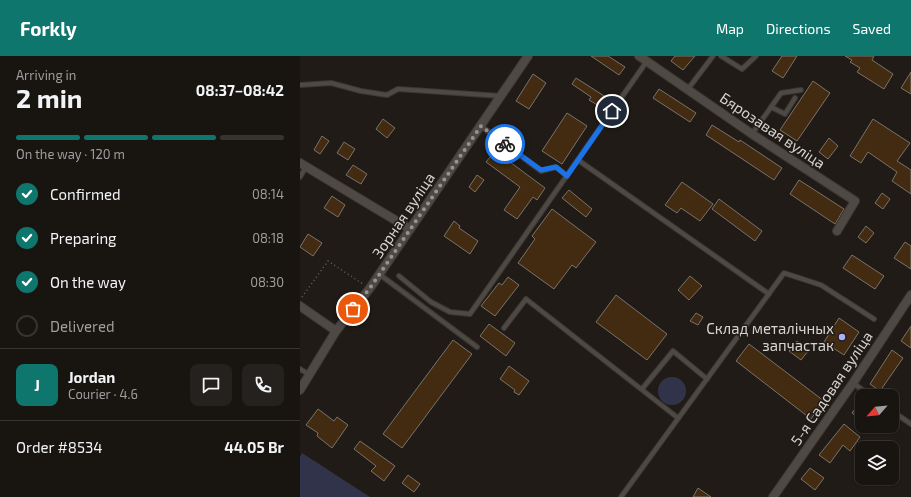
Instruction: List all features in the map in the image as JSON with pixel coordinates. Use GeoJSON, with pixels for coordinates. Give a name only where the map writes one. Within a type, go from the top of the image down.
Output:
{"type":"FeatureCollection","features":[{"type":"Feature","properties":{"kind":"street","name":"Зорная вуліца"},"geometry":{"type":"LineString","coordinates":[[300,390],[336,331],[370,288],[528,56]]}},
{"type":"Feature","properties":{"kind":"street","name":"Бярозавая вуліца"},"geometry":{"type":"LineString","coordinates":[[639,56],[649,59],[688,89],[752,134],[855,201],[836,231]]}},
{"type":"Feature","properties":{"kind":"street"},"geometry":{"type":"LineString","coordinates":[[303,165],[410,230]]}},
{"type":"Feature","properties":{"kind":"street","name":"5-я Садовая вуліца"},"geometry":{"type":"LineString","coordinates":[[773,497],[853,383],[911,295]]}},
{"type":"Feature","properties":{"kind":"street"},"geometry":{"type":"LineString","coordinates":[[300,306],[336,331]]}},
{"type":"Feature","properties":{"kind":"lane"},"geometry":{"type":"LineString","coordinates":[[688,89],[713,56]]}},
{"type":"Feature","properties":{"kind":"lane"},"geometry":{"type":"LineString","coordinates":[[721,56],[742,69],[756,56]]}},
{"type":"Feature","properties":{"kind":"lane"},"geometry":{"type":"LineString","coordinates":[[399,276],[431,302],[450,312],[470,314],[649,59]]}},
{"type":"Feature","properties":{"kind":"lane"},"geometry":{"type":"LineString","coordinates":[[300,85],[331,83],[361,91],[387,95],[398,89],[501,96]]}},
{"type":"Feature","properties":{"kind":"lane"},"geometry":{"type":"LineString","coordinates":[[752,134],[781,93],[801,90]]}},
{"type":"Feature","properties":{"kind":"lane"},"geometry":{"type":"LineString","coordinates":[[771,107],[785,114],[795,98]]}},
{"type":"Feature","properties":{"kind":"lane"},"geometry":{"type":"LineString","coordinates":[[481,126],[541,170],[556,167],[567,176]]}},
{"type":"Feature","properties":{"kind":"lane"},"geometry":{"type":"LineString","coordinates":[[578,160],[769,294]]}},
{"type":"Feature","properties":{"kind":"lane"},"geometry":{"type":"LineString","coordinates":[[300,177],[303,165]]}},
{"type":"Feature","properties":{"kind":"lane"},"geometry":{"type":"LineString","coordinates":[[621,497],[784,273],[821,285],[874,319]]}},
{"type":"Feature","properties":{"kind":"lane"},"geometry":{"type":"LineString","coordinates":[[379,274],[477,346]]}},
{"type":"Feature","properties":{"kind":"lane"},"geometry":{"type":"LineString","coordinates":[[504,328],[526,299],[678,418]]}},
{"type":"Feature","properties":{"kind":"lane"},"geometry":{"type":"LineString","coordinates":[[642,390],[673,351],[707,379]]}},
{"type":"Feature","properties":{"kind":"lane"},"geometry":{"type":"LineString","coordinates":[[300,369],[310,375]]}},
{"type":"Feature","properties":{"kind":"lane"},"geometry":{"type":"LineString","coordinates":[[853,383],[861,389]]}},
{"type":"Feature","properties":{"kind":"lane"},"geometry":{"type":"LineString","coordinates":[[899,416],[911,424]]}},
{"type":"Feature","properties":{"kind":"path"},"geometry":{"type":"LineString","coordinates":[[300,300],[328,262],[370,288]]}},
{"type":"Feature","properties":{"kind":"shaded area"},"geometry":{"type":"Polygon","coordinates":[[[672,377],[682,381],[686,391],[682,401],[672,405],[662,401],[658,391],[662,381],[672,377]]]}},
{"type":"Feature","properties":{"kind":"shaded area"},"geometry":{"type":"Polygon","coordinates":[[[302,453],[370,497],[300,497],[300,457],[302,453]]]}},
{"type":"Feature","properties":{"kind":"building"},"geometry":{"type":"Polygon","coordinates":[[[591,56],[608,56],[625,67],[619,75],[591,56]]]}},
{"type":"Feature","properties":{"kind":"building"},"geometry":{"type":"Polygon","coordinates":[[[675,56],[695,56],[683,70],[671,61],[675,56]]]}},
{"type":"Feature","properties":{"kind":"building"},"geometry":{"type":"Polygon","coordinates":[[[782,56],[797,56],[783,78],[772,71],[782,56]]]}},
{"type":"Feature","properties":{"kind":"building"},"geometry":{"type":"Polygon","coordinates":[[[845,56],[874,56],[872,60],[893,74],[884,89],[857,72],[860,68],[850,62],[852,60],[845,56]]]}},
{"type":"Feature","properties":{"kind":"building"},"geometry":{"type":"Polygon","coordinates":[[[911,72],[911,94],[901,88],[911,72]]]}},
{"type":"Feature","properties":{"kind":"building"},"geometry":{"type":"Polygon","coordinates":[[[533,74],[546,83],[529,109],[516,101],[533,74]]]}},
{"type":"Feature","properties":{"kind":"building"},"geometry":{"type":"Polygon","coordinates":[[[576,78],[612,101],[606,110],[589,100],[591,97],[572,84],[576,78]]]}},
{"type":"Feature","properties":{"kind":"building"},"geometry":{"type":"Polygon","coordinates":[[[813,81],[830,93],[797,141],[780,130],[813,81]]]}},
{"type":"Feature","properties":{"kind":"building"},"geometry":{"type":"Polygon","coordinates":[[[659,89],[696,113],[690,122],[653,98],[659,89]]]}},
{"type":"Feature","properties":{"kind":"building"},"geometry":{"type":"Polygon","coordinates":[[[567,113],[587,126],[562,164],[542,151],[567,113]]]}},
{"type":"Feature","properties":{"kind":"building"},"geometry":{"type":"Polygon","coordinates":[[[383,119],[395,128],[387,138],[376,129],[383,119]]]}},
{"type":"Feature","properties":{"kind":"building"},"geometry":{"type":"Polygon","coordinates":[[[873,119],[910,143],[897,161],[911,170],[911,194],[892,181],[897,172],[868,152],[861,163],[850,156],[873,119]]]}},
{"type":"Feature","properties":{"kind":"building"},"geometry":{"type":"Polygon","coordinates":[[[712,125],[739,142],[740,140],[782,168],[774,180],[706,135],[712,125]]]}},
{"type":"Feature","properties":{"kind":"building"},"geometry":{"type":"Polygon","coordinates":[[[322,136],[329,141],[320,154],[314,150],[322,136]]]}},
{"type":"Feature","properties":{"kind":"building"},"geometry":{"type":"Polygon","coordinates":[[[829,138],[838,146],[828,159],[819,152],[829,138]]]}},
{"type":"Feature","properties":{"kind":"building"},"geometry":{"type":"Polygon","coordinates":[[[344,142],[355,149],[348,160],[337,153],[344,142]]]}},
{"type":"Feature","properties":{"kind":"building"},"geometry":{"type":"Polygon","coordinates":[[[495,151],[545,188],[537,200],[533,197],[517,219],[504,210],[520,187],[486,162],[495,151]]]}},
{"type":"Feature","properties":{"kind":"building"},"geometry":{"type":"Polygon","coordinates":[[[353,165],[367,174],[361,184],[346,175],[353,165]]]}},
{"type":"Feature","properties":{"kind":"building"},"geometry":{"type":"Polygon","coordinates":[[[477,175],[484,180],[475,192],[469,187],[477,175]]]}},
{"type":"Feature","properties":{"kind":"building"},"geometry":{"type":"Polygon","coordinates":[[[799,180],[844,209],[835,224],[790,194],[799,180]]]}},
{"type":"Feature","properties":{"kind":"building"},"geometry":{"type":"Polygon","coordinates":[[[682,182],[713,204],[700,221],[681,208],[677,213],[665,205],[682,182]]]}},
{"type":"Feature","properties":{"kind":"building"},"geometry":{"type":"Polygon","coordinates":[[[569,190],[592,209],[586,217],[562,198],[569,190]]]}},
{"type":"Feature","properties":{"kind":"building"},"geometry":{"type":"Polygon","coordinates":[[[882,193],[890,199],[883,209],[875,203],[882,193]]]}},
{"type":"Feature","properties":{"kind":"building"},"geometry":{"type":"Polygon","coordinates":[[[332,196],[345,205],[338,217],[324,208],[332,196]]]}},
{"type":"Feature","properties":{"kind":"building"},"geometry":{"type":"Polygon","coordinates":[[[719,199],[762,231],[755,241],[712,209],[719,199]]]}},
{"type":"Feature","properties":{"kind":"building"},"geometry":{"type":"Polygon","coordinates":[[[552,209],[596,242],[576,268],[572,265],[554,289],[518,263],[535,239],[532,236],[552,209]]]}},
{"type":"Feature","properties":{"kind":"building"},"geometry":{"type":"Polygon","coordinates":[[[454,221],[460,226],[459,228],[478,241],[470,254],[444,236],[454,221]]]}},
{"type":"Feature","properties":{"kind":"building"},"geometry":{"type":"Polygon","coordinates":[[[866,226],[874,233],[866,243],[858,237],[866,226]]]}},
{"type":"Feature","properties":{"kind":"building"},"geometry":{"type":"Polygon","coordinates":[[[308,234],[322,243],[313,256],[300,247],[308,234]]]}},
{"type":"Feature","properties":{"kind":"building"},"geometry":{"type":"Polygon","coordinates":[[[905,242],[911,246],[911,269],[894,258],[905,242]]]}},
{"type":"Feature","properties":{"kind":"building"},"geometry":{"type":"Polygon","coordinates":[[[852,255],[884,276],[875,289],[843,268],[852,255]]]}},
{"type":"Feature","properties":{"kind":"building"},"geometry":{"type":"Polygon","coordinates":[[[690,276],[702,286],[689,300],[678,290],[690,276]]]}},
{"type":"Feature","properties":{"kind":"building"},"geometry":{"type":"Polygon","coordinates":[[[508,277],[519,285],[495,316],[481,306],[499,283],[502,285],[508,277]]]}},
{"type":"Feature","properties":{"kind":"building"},"geometry":{"type":"Polygon","coordinates":[[[616,295],[667,334],[647,360],[596,322],[616,295]]]}},
{"type":"Feature","properties":{"kind":"building"},"geometry":{"type":"Polygon","coordinates":[[[696,313],[703,317],[698,325],[690,321],[696,313]]]}},
{"type":"Feature","properties":{"kind":"building","name":"Склад металічных запчастак"},"geometry":{"type":"Polygon","coordinates":[[[839,318],[859,332],[844,355],[824,342],[839,318]]]}},
{"type":"Feature","properties":{"kind":"building"},"geometry":{"type":"Polygon","coordinates":[[[489,324],[515,343],[506,356],[480,336],[489,324]]]}},
{"type":"Feature","properties":{"kind":"building"},"geometry":{"type":"Polygon","coordinates":[[[911,326],[911,348],[901,341],[911,326]]]}},
{"type":"Feature","properties":{"kind":"building"},"geometry":{"type":"Polygon","coordinates":[[[453,340],[472,354],[402,448],[383,434],[453,340]]]}},
{"type":"Feature","properties":{"kind":"building"},"geometry":{"type":"Polygon","coordinates":[[[797,341],[809,350],[801,360],[789,351],[797,341]]]}},
{"type":"Feature","properties":{"kind":"building"},"geometry":{"type":"Polygon","coordinates":[[[749,344],[824,401],[811,419],[736,361],[749,344]]]}},
{"type":"Feature","properties":{"kind":"building"},"geometry":{"type":"Polygon","coordinates":[[[892,350],[903,358],[881,389],[877,389],[870,384],[892,350]]]}},
{"type":"Feature","properties":{"kind":"building"},"geometry":{"type":"Polygon","coordinates":[[[509,366],[529,381],[519,395],[514,392],[515,390],[500,379],[509,366]]]}},
{"type":"Feature","properties":{"kind":"building"},"geometry":{"type":"Polygon","coordinates":[[[318,409],[334,421],[337,417],[348,425],[332,448],[317,436],[318,433],[306,425],[318,409]]]}},
{"type":"Feature","properties":{"kind":"building"},"geometry":{"type":"Polygon","coordinates":[[[844,424],[860,437],[857,441],[855,441],[855,444],[850,451],[843,445],[830,463],[819,455],[844,424]]]}},
{"type":"Feature","properties":{"kind":"building"},"geometry":{"type":"Polygon","coordinates":[[[360,441],[395,466],[384,481],[371,471],[376,466],[354,449],[360,441]]]}},
{"type":"Feature","properties":{"kind":"building"},"geometry":{"type":"Polygon","coordinates":[[[810,468],[824,478],[815,490],[801,479],[810,468]]]}},
{"type":"Feature","properties":{"kind":"building"},"geometry":{"type":"Polygon","coordinates":[[[408,475],[420,484],[414,492],[402,483],[408,475]]]}},
{"type":"Feature","properties":{"kind":"building"},"geometry":{"type":"Polygon","coordinates":[[[698,488],[711,497],[693,497],[698,488]]]}},
{"type":"Feature","properties":{"kind":"way so far"},"geometry":{"type":"LineString","coordinates":[[353,309],[370,288],[481,126],[505,144]]}},
{"type":"Feature","properties":{"kind":"place","name":"Склад металічных запчастак"},"geometry":{"type":"Point","coordinates":[842,337]}},
{"type":"Feature","properties":{"kind":"route"},"geometry":{"type":"LineString","coordinates":[[505,144],[541,170],[556,167],[567,176],[612,111]]}}]}
